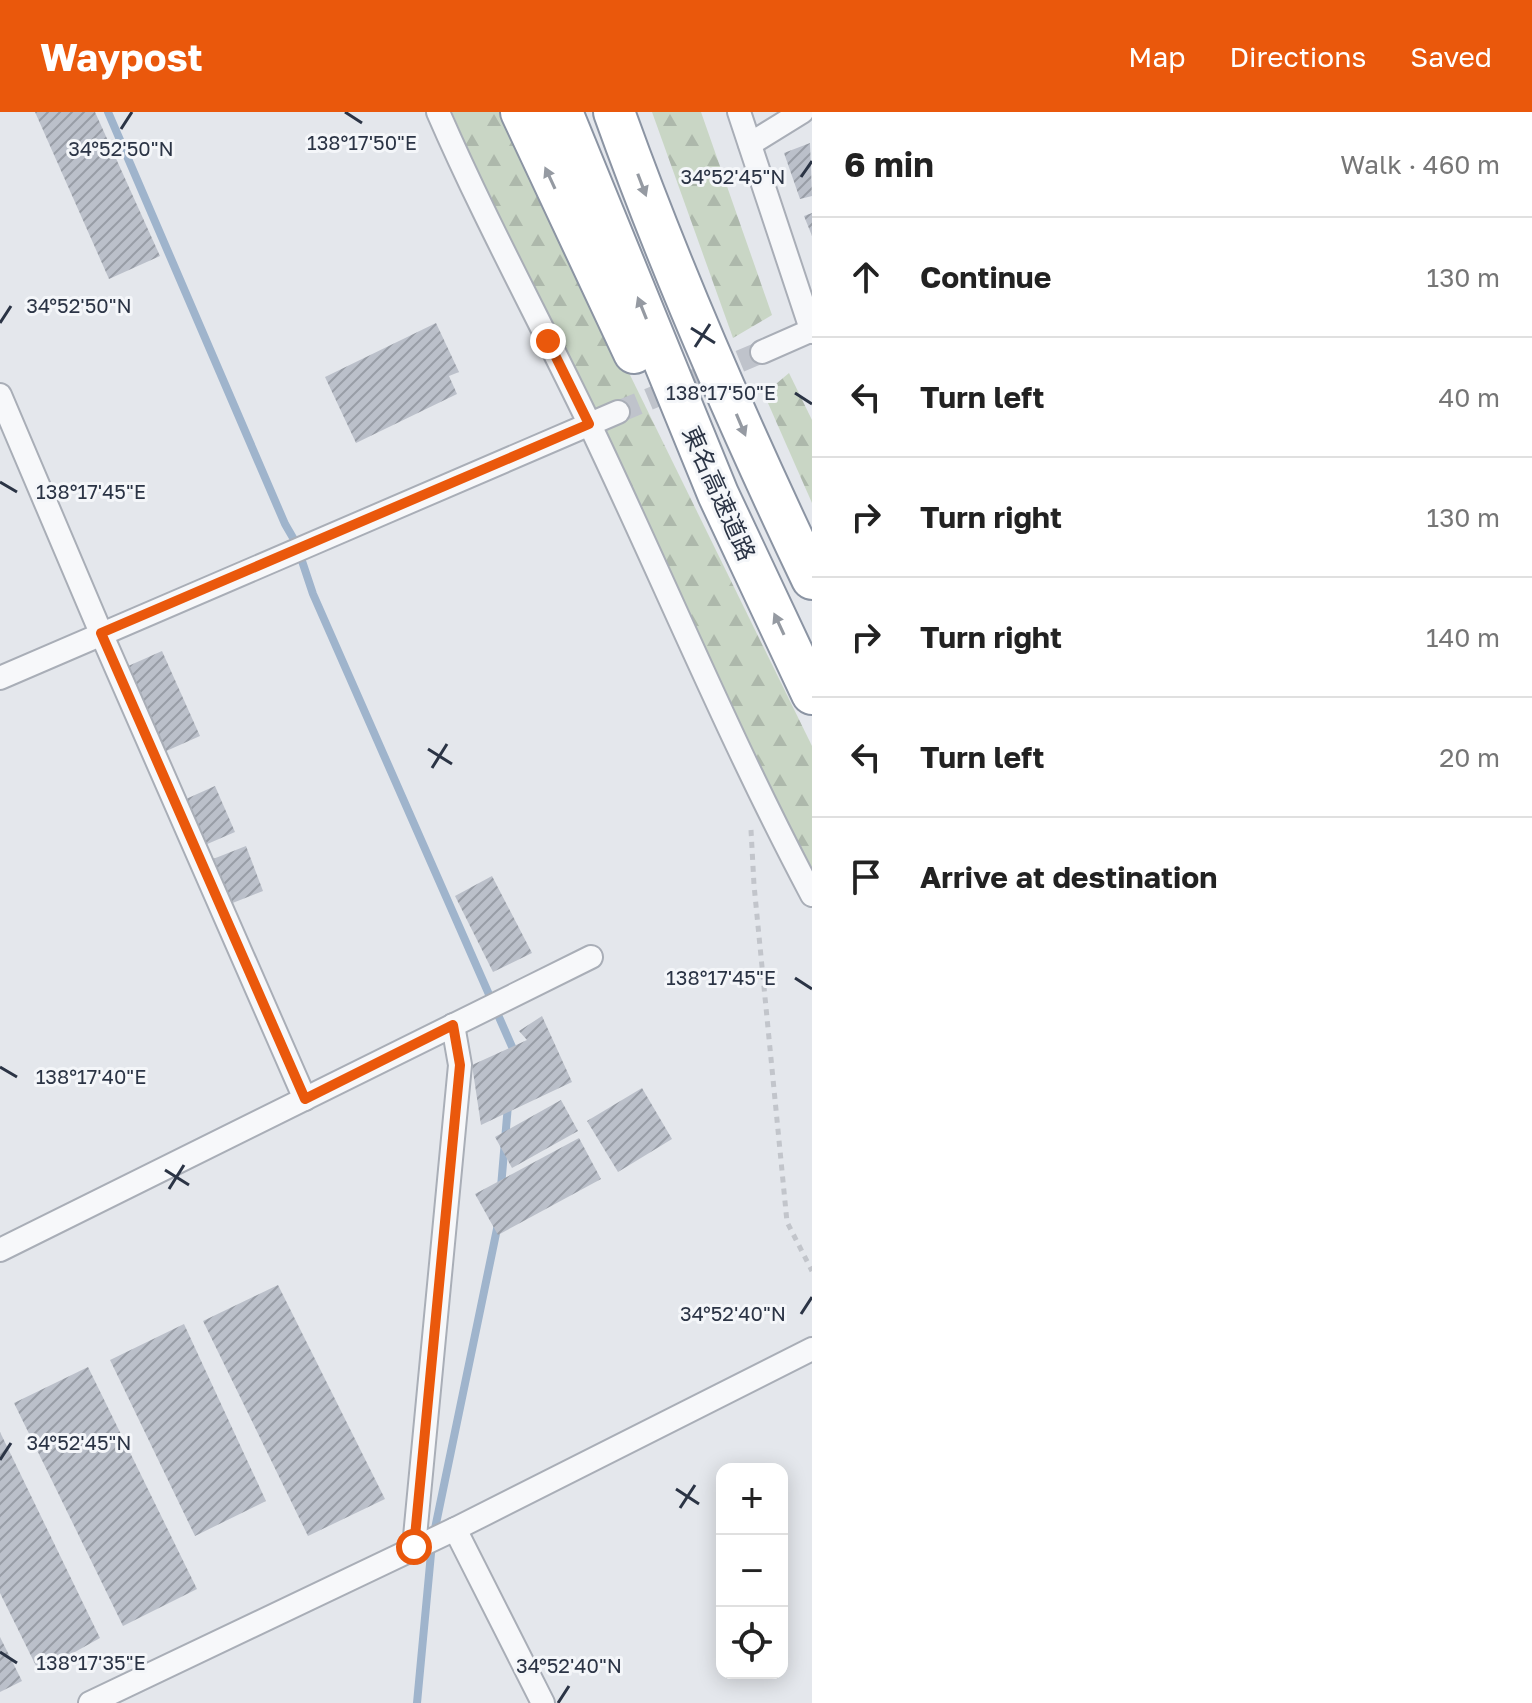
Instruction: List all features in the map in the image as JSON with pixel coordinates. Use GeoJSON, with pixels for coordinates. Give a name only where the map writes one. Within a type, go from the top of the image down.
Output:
{"type":"FeatureCollection","features":[{"type":"Feature","properties":{"kind":"highway"},"geometry":{"type":"LineString","coordinates":[[521,112],[643,373],[718,494]]}},
{"type":"Feature","properties":{"kind":"highway","name":"東名高速道路"},"geometry":{"type":"LineString","coordinates":[[562,112],[718,494],[812,694]]}},
{"type":"Feature","properties":{"kind":"highway","name":"東名高速道路"},"geometry":{"type":"LineString","coordinates":[[614,112],[676,276],[812,579]]}},
{"type":"Feature","properties":{"kind":"street"},"geometry":{"type":"LineString","coordinates":[[438,112],[589,424],[761,800],[812,895]]}},
{"type":"Feature","properties":{"kind":"street"},"geometry":{"type":"LineString","coordinates":[[739,112],[812,331],[762,352]]}},
{"type":"Feature","properties":{"kind":"street"},"geometry":{"type":"LineString","coordinates":[[750,144],[802,112]]}},
{"type":"Feature","properties":{"kind":"street"},"geometry":{"type":"LineString","coordinates":[[0,395],[305,1099]]}},
{"type":"Feature","properties":{"kind":"street"},"geometry":{"type":"LineString","coordinates":[[0,678],[618,412]]}},
{"type":"Feature","properties":{"kind":"street"},"geometry":{"type":"LineString","coordinates":[[0,1250],[591,957]]}},
{"type":"Feature","properties":{"kind":"street"},"geometry":{"type":"LineString","coordinates":[[414,1547],[460,1065],[453,1025]]}},
{"type":"Feature","properties":{"kind":"street"},"geometry":{"type":"LineString","coordinates":[[90,1703],[455,1529],[812,1349]]}},
{"type":"Feature","properties":{"kind":"street"},"geometry":{"type":"LineString","coordinates":[[455,1529],[543,1703]]}},
{"type":"Feature","properties":{"kind":"path"},"geometry":{"type":"LineString","coordinates":[[761,800],[750,816],[753,871],[787,1222],[812,1271]]}},
{"type":"Feature","properties":{"kind":"green space"},"geometry":{"type":"Polygon","coordinates":[[[452,112],[501,112],[812,746],[812,873],[548,341],[452,112]]]}},
{"type":"Feature","properties":{"kind":"green space"},"geometry":{"type":"Polygon","coordinates":[[[652,112],[701,112],[772,315],[733,338],[652,112]]]}},
{"type":"Feature","properties":{"kind":"green space"},"geometry":{"type":"Polygon","coordinates":[[[789,373],[812,420],[812,503],[764,394],[789,373]]]}},
{"type":"Feature","properties":{"kind":"building"},"geometry":{"type":"Polygon","coordinates":[[[35,112],[95,112],[160,256],[109,279],[35,112]]]}},
{"type":"Feature","properties":{"kind":"building"},"geometry":{"type":"Polygon","coordinates":[[[810,143],[812,196],[800,199],[784,153],[810,143]]]}},
{"type":"Feature","properties":{"kind":"building"},"geometry":{"type":"Polygon","coordinates":[[[812,213],[812,236],[804,216],[812,213]]]}},
{"type":"Feature","properties":{"kind":"building"},"geometry":{"type":"Polygon","coordinates":[[[436,323],[459,372],[449,376],[457,394],[356,443],[325,377],[436,323]]]}},
{"type":"Feature","properties":{"kind":"building"},"geometry":{"type":"Polygon","coordinates":[[[162,651],[200,736],[164,752],[126,667],[162,651]]]}},
{"type":"Feature","properties":{"kind":"building"},"geometry":{"type":"Polygon","coordinates":[[[215,786],[235,832],[205,845],[186,799],[215,786]]]}},
{"type":"Feature","properties":{"kind":"building"},"geometry":{"type":"Polygon","coordinates":[[[246,846],[263,891],[230,904],[213,859],[246,846]]]}},
{"type":"Feature","properties":{"kind":"building"},"geometry":{"type":"Polygon","coordinates":[[[492,876],[532,953],[493,972],[455,896],[492,876]]]}},
{"type":"Feature","properties":{"kind":"building"},"geometry":{"type":"Polygon","coordinates":[[[542,1016],[572,1082],[481,1125],[472,1065],[527,1040],[519,1031],[542,1016]]]}},
{"type":"Feature","properties":{"kind":"building"},"geometry":{"type":"Polygon","coordinates":[[[642,1088],[672,1139],[618,1172],[587,1121],[642,1088]]]}},
{"type":"Feature","properties":{"kind":"building"},"geometry":{"type":"Polygon","coordinates":[[[561,1100],[578,1131],[512,1168],[495,1137],[561,1100]]]}},
{"type":"Feature","properties":{"kind":"building"},"geometry":{"type":"Polygon","coordinates":[[[579,1138],[601,1179],[498,1235],[475,1194],[579,1138]]]}},
{"type":"Feature","properties":{"kind":"building"},"geometry":{"type":"Polygon","coordinates":[[[278,1285],[385,1499],[308,1536],[203,1321],[278,1285]]]}},
{"type":"Feature","properties":{"kind":"building"},"geometry":{"type":"Polygon","coordinates":[[[184,1324],[266,1501],[195,1536],[110,1360],[184,1324]]]}},
{"type":"Feature","properties":{"kind":"building"},"geometry":{"type":"Polygon","coordinates":[[[88,1367],[197,1589],[123,1626],[14,1403],[88,1367]]]}},
{"type":"Feature","properties":{"kind":"building"},"geometry":{"type":"Polygon","coordinates":[[[0,1432],[100,1638],[39,1672],[0,1593],[0,1432]]]}},
{"type":"Feature","properties":{"kind":"building"},"geometry":{"type":"Polygon","coordinates":[[[0,1637],[22,1681],[0,1692],[0,1637]]]}},
{"type":"Feature","properties":{"kind":"waterway"},"geometry":{"type":"LineString","coordinates":[[108,112],[285,524],[296,543],[313,594],[513,1049],[512,1055]]}},
{"type":"Feature","properties":{"kind":"waterway"},"geometry":{"type":"LineString","coordinates":[[501,1187],[508,1105]]}},
{"type":"Feature","properties":{"kind":"waterway"},"geometry":{"type":"LineString","coordinates":[[417,1703],[432,1543],[498,1224]]}},
{"type":"Feature","properties":{"kind":"tunnel"},"geometry":{"type":"LineString","coordinates":[[618,412],[762,352]]}},
{"type":"Feature","properties":{"kind":"route"},"geometry":{"type":"LineString","coordinates":[[414,1547],[460,1065],[453,1025],[305,1099],[101,633],[589,424],[548,341]]}}]}
